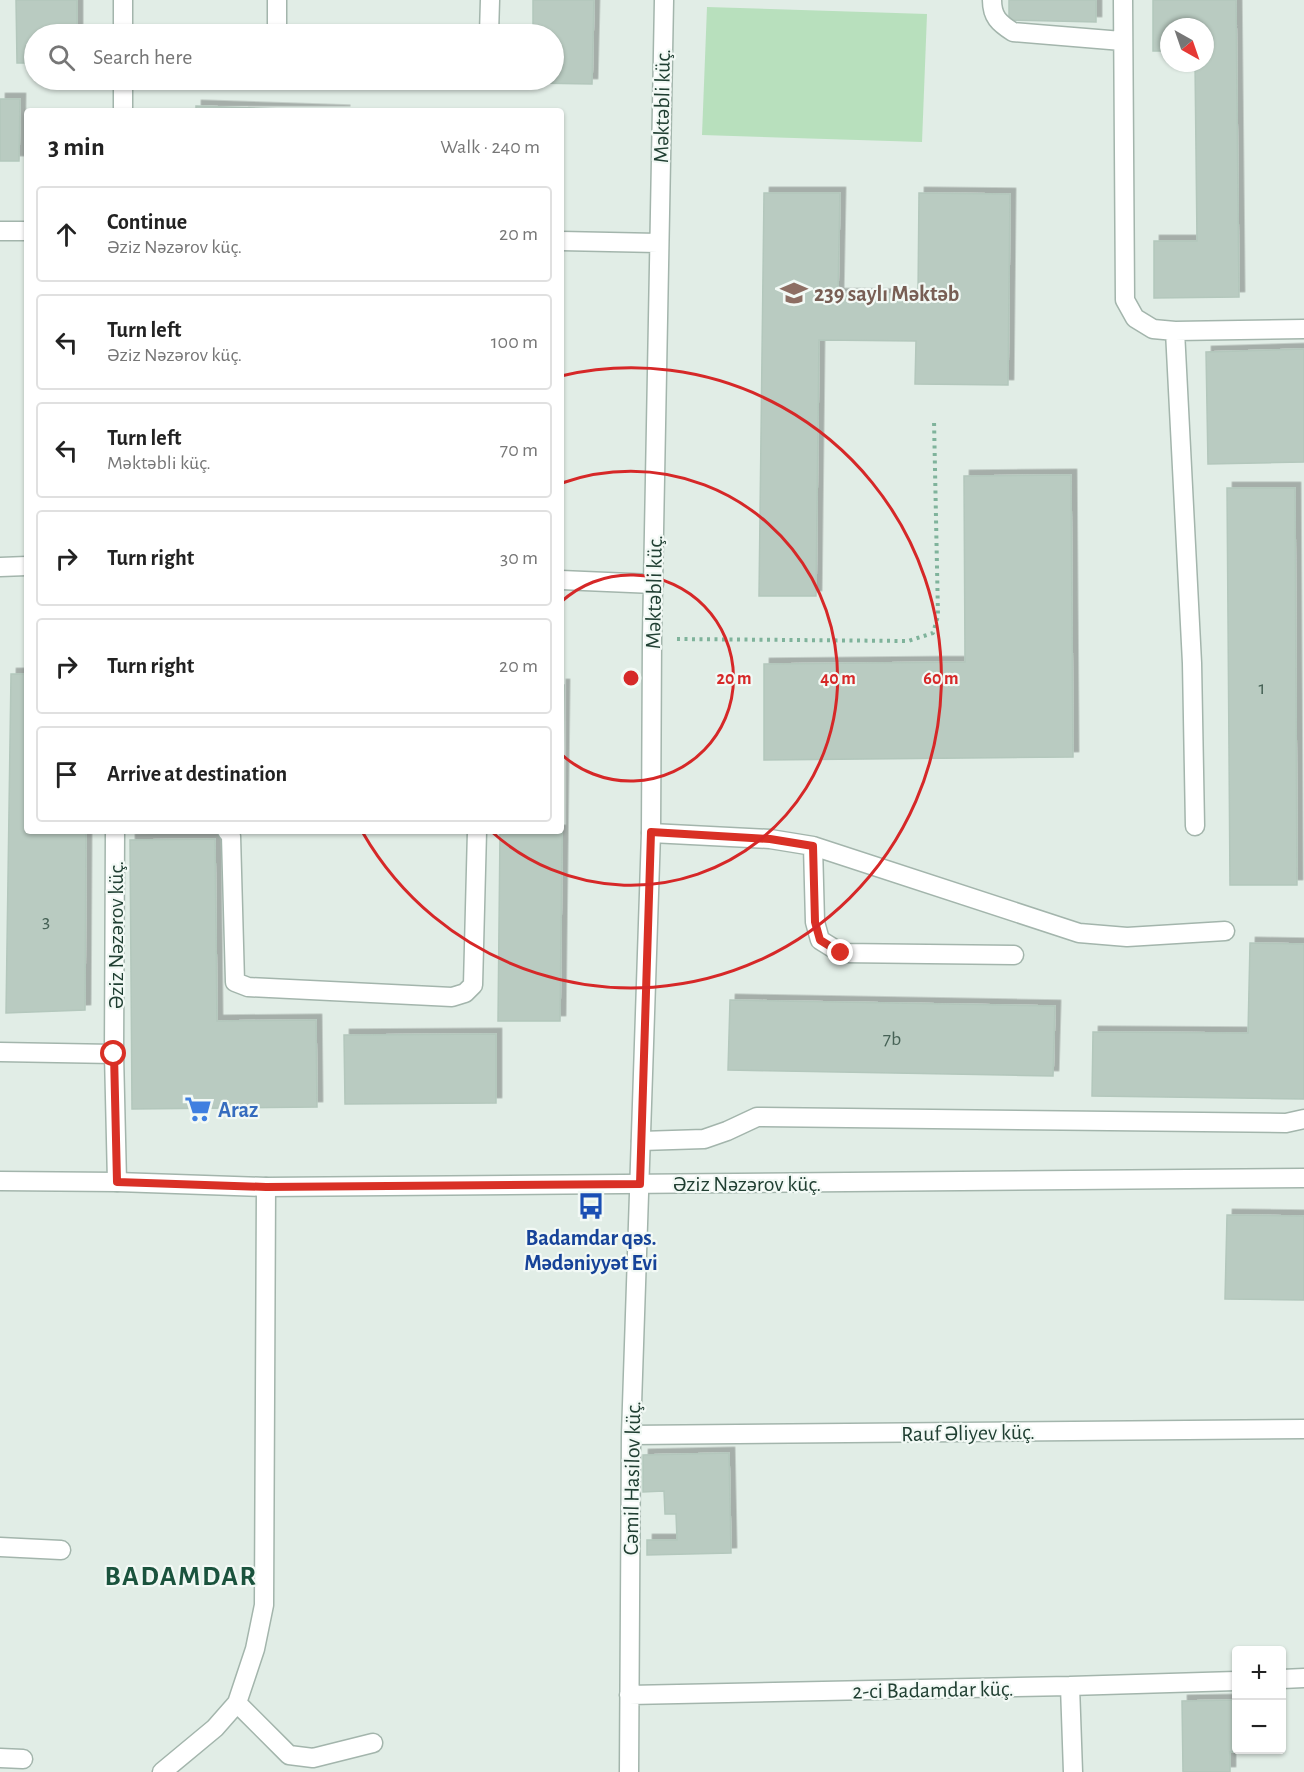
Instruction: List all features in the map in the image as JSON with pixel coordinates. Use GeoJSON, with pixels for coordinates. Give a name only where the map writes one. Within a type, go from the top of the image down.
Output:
{"type":"FeatureCollection","features":[{"type":"Feature","properties":{"kind":"street"},"geometry":{"type":"LineString","coordinates":[[123,0],[123,24]]}},
{"type":"Feature","properties":{"kind":"street"},"geometry":{"type":"LineString","coordinates":[[277,0],[277,24]]}},
{"type":"Feature","properties":{"kind":"street"},"geometry":{"type":"LineString","coordinates":[[489,24],[490,0]]}},
{"type":"Feature","properties":{"kind":"street","name":"Məktəbli küç."},"geometry":{"type":"LineString","coordinates":[[640,1184],[651,832],[663,0]]}},
{"type":"Feature","properties":{"kind":"street"},"geometry":{"type":"LineString","coordinates":[[992,0],[992,10],[1000,24],[1013,32],[1122,41]]}},
{"type":"Feature","properties":{"kind":"street"},"geometry":{"type":"LineString","coordinates":[[1123,0],[1125,300],[1135,318],[1153,329],[1175,331],[1304,329]]}},
{"type":"Feature","properties":{"kind":"street"},"geometry":{"type":"LineString","coordinates":[[123,90],[123,108]]}},
{"type":"Feature","properties":{"kind":"street"},"geometry":{"type":"LineString","coordinates":[[0,231],[24,231]]}},
{"type":"Feature","properties":{"kind":"street"},"geometry":{"type":"LineString","coordinates":[[564,241],[658,243]]}},
{"type":"Feature","properties":{"kind":"street"},"geometry":{"type":"LineString","coordinates":[[1175,331],[1192,663],[1195,826]]}},
{"type":"Feature","properties":{"kind":"street"},"geometry":{"type":"LineString","coordinates":[[0,567],[24,566]]}},
{"type":"Feature","properties":{"kind":"street"},"geometry":{"type":"LineString","coordinates":[[564,580],[654,584]]}},
{"type":"Feature","properties":{"kind":"street"},"geometry":{"type":"LineString","coordinates":[[651,832],[770,839],[813,846],[1079,933],[1127,938],[1225,931]]}},
{"type":"Feature","properties":{"kind":"street","name":"Əziz Nəzərov küç."},"geometry":{"type":"LineString","coordinates":[[115,834],[114,1054],[117,1182]]}},
{"type":"Feature","properties":{"kind":"street"},"geometry":{"type":"LineString","coordinates":[[229,834],[235,982],[248,987],[452,998],[465,993],[473,985],[477,834]]}},
{"type":"Feature","properties":{"kind":"street"},"geometry":{"type":"LineString","coordinates":[[813,846],[815,922],[820,940],[841,953],[1014,955]]}},
{"type":"Feature","properties":{"kind":"street"},"geometry":{"type":"LineString","coordinates":[[0,1052],[114,1054]]}},
{"type":"Feature","properties":{"kind":"street"},"geometry":{"type":"LineString","coordinates":[[641,1141],[704,1139],[758,1117],[1286,1123],[1304,1119]]}},
{"type":"Feature","properties":{"kind":"street","name":"Əziz Nəzərov küç."},"geometry":{"type":"LineString","coordinates":[[0,1181],[266,1187],[1304,1178]]}},
{"type":"Feature","properties":{"kind":"street","name":"Cəmil Hasilov küç."},"geometry":{"type":"LineString","coordinates":[[629,1772],[631,1436],[640,1184]]}},
{"type":"Feature","properties":{"kind":"street"},"geometry":{"type":"LineString","coordinates":[[162,1772],[215,1728],[237,1703],[255,1649],[264,1605],[266,1187]]}},
{"type":"Feature","properties":{"kind":"street","name":"Rauf Əliyev küç."},"geometry":{"type":"LineString","coordinates":[[631,1436],[1304,1429]]}},
{"type":"Feature","properties":{"kind":"street"},"geometry":{"type":"LineString","coordinates":[[0,1547],[62,1550]]}},
{"type":"Feature","properties":{"kind":"street"},"geometry":{"type":"LineString","coordinates":[[1286,1679],[1304,1678]]}},
{"type":"Feature","properties":{"kind":"street","name":"2-ci Badamdar küç."},"geometry":{"type":"LineString","coordinates":[[629,1695],[1070,1686],[1232,1680]]}},
{"type":"Feature","properties":{"kind":"street"},"geometry":{"type":"LineString","coordinates":[[1070,1686],[1072,1772]]}},
{"type":"Feature","properties":{"kind":"street"},"geometry":{"type":"LineString","coordinates":[[237,1703],[289,1755],[313,1758],[373,1743]]}},
{"type":"Feature","properties":{"kind":"street"},"geometry":{"type":"LineString","coordinates":[[0,1758],[23,1759]]}},
{"type":"Feature","properties":{"kind":"path"},"geometry":{"type":"LineString","coordinates":[[652,638],[908,641],[933,633],[938,616],[934,420]]}},
{"type":"Feature","properties":{"kind":"green space"},"geometry":{"type":"Polygon","coordinates":[[[707,7],[927,14],[922,142],[702,135],[707,7]]]}},
{"type":"Feature","properties":{"kind":"building"},"geometry":{"type":"Polygon","coordinates":[[[16,0],[77,0],[77,24],[24,24],[24,63],[17,63],[16,0]]]}},
{"type":"Feature","properties":{"kind":"building"},"geometry":{"type":"Polygon","coordinates":[[[533,0],[594,0],[592,84],[564,84],[564,24],[533,24],[533,0]]]}},
{"type":"Feature","properties":{"kind":"building"},"geometry":{"type":"Polygon","coordinates":[[[1009,0],[1096,0],[1096,22],[1009,20],[1009,0]]]}},
{"type":"Feature","properties":{"kind":"building"},"geometry":{"type":"Polygon","coordinates":[[[1153,0],[1236,0],[1239,297],[1154,298],[1154,241],[1197,241],[1195,72],[1214,72],[1214,18],[1160,18],[1160,51],[1153,51],[1153,0]]]}},
{"type":"Feature","properties":{"kind":"building"},"geometry":{"type":"Polygon","coordinates":[[[0,99],[20,99],[19,161],[0,161],[0,99]]]}},
{"type":"Feature","properties":{"kind":"building"},"geometry":{"type":"Polygon","coordinates":[[[196,106],[256,108],[196,108],[196,106]]]}},
{"type":"Feature","properties":{"kind":"building"},"geometry":{"type":"Polygon","coordinates":[[[764,193],[840,193],[838,294],[918,295],[919,193],[1010,194],[1008,385],[915,384],[916,341],[819,340],[816,596],[759,596],[764,193]]]}},
{"type":"Feature","properties":{"kind":"building"},"geometry":{"type":"Polygon","coordinates":[[[1304,349],[1304,462],[1208,464],[1206,352],[1304,349]]]}},
{"type":"Feature","properties":{"kind":"building"},"geometry":{"type":"Polygon","coordinates":[[[1071,475],[1073,757],[764,760],[764,664],[965,662],[964,476],[1071,475]]]}},
{"type":"Feature","properties":{"kind":"building"},"geometry":{"type":"Polygon","coordinates":[[[1227,488],[1295,488],[1297,885],[1230,885],[1227,488]]]}},
{"type":"Feature","properties":{"kind":"building"},"geometry":{"type":"Polygon","coordinates":[[[11,674],[24,674],[24,834],[86,834],[85,1010],[6,1013],[11,674]]]}},
{"type":"Feature","properties":{"kind":"building"},"geometry":{"type":"Polygon","coordinates":[[[500,834],[562,834],[560,1021],[498,1021],[500,834]]]}},
{"type":"Feature","properties":{"kind":"building"},"geometry":{"type":"Polygon","coordinates":[[[215,839],[217,1021],[316,1020],[317,1107],[132,1109],[130,840],[215,839]]]}},
{"type":"Feature","properties":{"kind":"building"},"geometry":{"type":"Polygon","coordinates":[[[1250,943],[1304,944],[1304,1099],[1092,1096],[1093,1032],[1248,1033],[1250,943]]]}},
{"type":"Feature","properties":{"kind":"building"},"geometry":{"type":"Polygon","coordinates":[[[730,1000],[1055,1006],[1053,1076],[728,1070],[730,1000]]]}},
{"type":"Feature","properties":{"kind":"building"},"geometry":{"type":"Polygon","coordinates":[[[496,1034],[496,1103],[345,1104],[344,1035],[496,1034]]]}},
{"type":"Feature","properties":{"kind":"building"},"geometry":{"type":"Polygon","coordinates":[[[1227,1215],[1304,1216],[1304,1300],[1225,1299],[1227,1215]]]}},
{"type":"Feature","properties":{"kind":"building"},"geometry":{"type":"Polygon","coordinates":[[[729,1453],[731,1553],[647,1555],[647,1540],[677,1540],[676,1514],[665,1514],[664,1491],[643,1492],[643,1455],[729,1453]]]}},
{"type":"Feature","properties":{"kind":"building"},"geometry":{"type":"Polygon","coordinates":[[[1232,1700],[1230,1772],[1183,1772],[1182,1701],[1232,1700]]]}},
{"type":"Feature","properties":{"kind":"place","name":"239 saylı Məktəb"},"geometry":{"type":"Point","coordinates":[794,293]}},
{"type":"Feature","properties":{"kind":"place","name":"Araz"},"geometry":{"type":"Point","coordinates":[198,1109]}},
{"type":"Feature","properties":{"kind":"place","name":"Badamdar qəs. Mədəniyyət Evi"},"geometry":{"type":"Point","coordinates":[591,1206]}},
{"type":"Feature","properties":{"kind":"district","name":"BADAMDAR"},"geometry":{"type":"Point","coordinates":[181,1575]}},
{"type":"Feature","properties":{"kind":"route"},"geometry":{"type":"LineString","coordinates":[[114,1054],[117,1182],[266,1187],[640,1184],[651,832],[770,839],[813,846],[815,922],[820,940],[841,953]]}}]}
